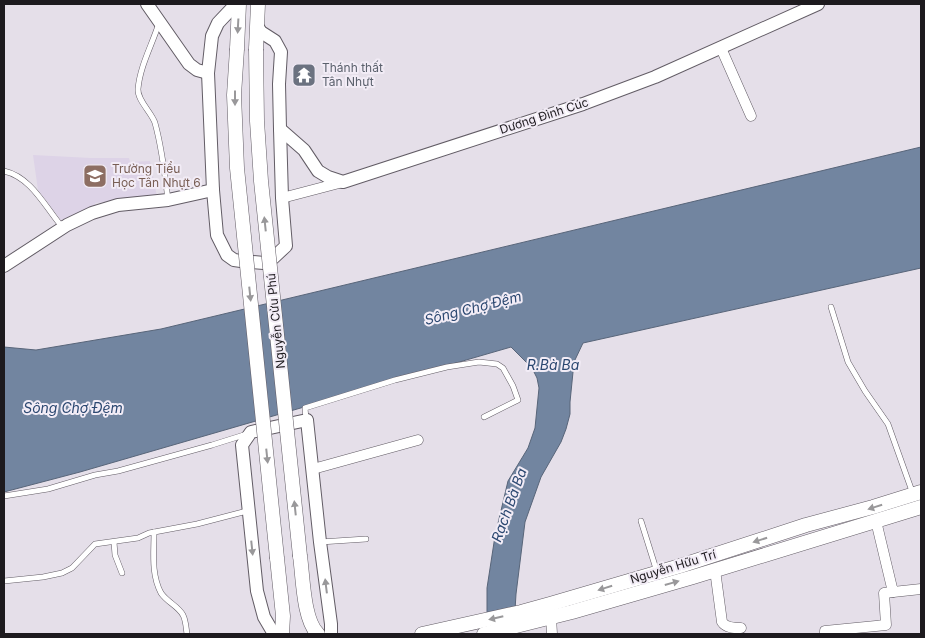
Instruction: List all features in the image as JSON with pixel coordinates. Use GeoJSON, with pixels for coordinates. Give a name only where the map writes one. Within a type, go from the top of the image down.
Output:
{"type":"FeatureCollection","features":[{"type":"Feature","properties":{"kind":"main road","name":"Nguyễn Cửu Phú"},"geometry":{"type":"LineString","coordinates":[[238,4],[234,95],[237,168],[283,616],[282,634]]}},
{"type":"Feature","properties":{"kind":"main road","name":"Nguyễn Cửu Phú"},"geometry":{"type":"LineString","coordinates":[[258,4],[256,121],[261,181],[307,613],[314,630],[318,634]]}},
{"type":"Feature","properties":{"kind":"main road","name":"Nguyễn Hữu Trí"},"geometry":{"type":"LineString","coordinates":[[484,634],[522,618],[658,572],[917,493]]}},
{"type":"Feature","properties":{"kind":"main road","name":"Nguyễn Hữu Trí"},"geometry":{"type":"LineString","coordinates":[[422,634],[472,623],[552,617],[582,610],[921,507]]}},
{"type":"Feature","properties":{"kind":"main road"},"geometry":{"type":"LineString","coordinates":[[806,526],[809,541]]}},
{"type":"Feature","properties":{"kind":"street"},"geometry":{"type":"LineString","coordinates":[[147,4],[189,64],[197,70],[208,73]]}},
{"type":"Feature","properties":{"kind":"street"},"geometry":{"type":"LineString","coordinates":[[238,4],[218,23],[212,36],[208,73],[217,235],[227,255],[234,260],[264,263],[271,260],[286,246],[282,198],[280,129],[279,84],[281,52],[275,41],[261,32],[257,26]]}},
{"type":"Feature","properties":{"kind":"street","name":"Dương Đình Cúc"},"geometry":{"type":"LineString","coordinates":[[343,182],[583,104],[655,77],[818,4]]}},
{"type":"Feature","properties":{"kind":"street"},"geometry":{"type":"LineString","coordinates":[[721,48],[751,116]]}},
{"type":"Feature","properties":{"kind":"street"},"geometry":{"type":"LineString","coordinates":[[280,129],[304,150],[318,171],[343,182]]}},
{"type":"Feature","properties":{"kind":"street"},"geometry":{"type":"LineString","coordinates":[[282,198],[343,182]]}},
{"type":"Feature","properties":{"kind":"street"},"geometry":{"type":"LineString","coordinates":[[4,266],[67,225],[92,213],[118,205],[168,200],[213,190]]}},
{"type":"Feature","properties":{"kind":"street"},"geometry":{"type":"LineString","coordinates":[[274,634],[264,617],[256,591],[242,445],[251,432],[306,420],[332,634]]}},
{"type":"Feature","properties":{"kind":"street"},"geometry":{"type":"LineString","coordinates":[[313,470],[418,440]]}},
{"type":"Feature","properties":{"kind":"street"},"geometry":{"type":"LineString","coordinates":[[876,521],[893,592]]}},
{"type":"Feature","properties":{"kind":"street"},"geometry":{"type":"LineString","coordinates":[[714,570],[722,622],[729,627],[741,628]]}},
{"type":"Feature","properties":{"kind":"street"},"geometry":{"type":"LineString","coordinates":[[825,634],[825,631],[886,625],[884,593],[921,589],[921,594]]}},
{"type":"Feature","properties":{"kind":"street"},"geometry":{"type":"LineString","coordinates":[[552,617],[552,634]]}},
{"type":"Feature","properties":{"kind":"lane"},"geometry":{"type":"LineString","coordinates":[[159,22],[148,52],[138,94],[155,121],[168,200]]}},
{"type":"Feature","properties":{"kind":"lane"},"geometry":{"type":"LineString","coordinates":[[4,171],[20,177],[32,188],[59,222],[67,225]]}},
{"type":"Feature","properties":{"kind":"lane"},"geometry":{"type":"LineString","coordinates":[[831,307],[848,362],[888,424],[917,493]]}},
{"type":"Feature","properties":{"kind":"lane"},"geometry":{"type":"LineString","coordinates":[[306,420],[305,408],[396,380],[447,367],[479,362],[497,364],[503,368],[518,400],[484,417]]}},
{"type":"Feature","properties":{"kind":"lane"},"geometry":{"type":"LineString","coordinates":[[4,496],[48,489],[95,475],[118,471],[212,445],[251,432]]}},
{"type":"Feature","properties":{"kind":"lane"},"geometry":{"type":"LineString","coordinates":[[4,581],[62,573],[72,568],[95,544],[138,538],[149,532],[196,524],[248,510]]}},
{"type":"Feature","properties":{"kind":"lane"},"geometry":{"type":"LineString","coordinates":[[641,521],[658,572]]}},
{"type":"Feature","properties":{"kind":"lane"},"geometry":{"type":"LineString","coordinates":[[154,532],[153,567],[156,582],[164,597],[184,616],[187,634]]}},
{"type":"Feature","properties":{"kind":"lane"},"geometry":{"type":"LineString","coordinates":[[320,542],[366,539]]}},
{"type":"Feature","properties":{"kind":"lane"},"geometry":{"type":"LineString","coordinates":[[114,542],[115,555],[122,573]]}},
{"type":"Feature","properties":{"kind":"shaded area","name":"Trường Tiểu Học Tân Nhựt 6"},"geometry":{"type":"Polygon","coordinates":[[[33,155],[129,158],[130,162],[150,161],[157,197],[95,203],[96,209],[61,220],[38,190],[33,155]]]}},
{"type":"Feature","properties":{"kind":"water","name":"Sông Chợ Đệm"},"geometry":{"type":"Polygon","coordinates":[[[921,147],[921,268],[583,343],[574,362],[570,414],[566,429],[561,442],[541,477],[525,522],[516,594],[515,634],[487,634],[487,588],[495,536],[508,481],[528,448],[535,428],[539,388],[532,368],[511,347],[80,472],[4,492],[4,347],[36,350],[161,329],[921,147]]]}},
{"type":"Feature","properties":{"kind":"place","name":"Thánh thất Tân Nhựt"},"geometry":{"type":"Point","coordinates":[304,75]}},
{"type":"Feature","properties":{"kind":"place","name":"Trường Tiểu Học Tân Nhựt 6"},"geometry":{"type":"Point","coordinates":[95,176]}},
{"type":"Feature","properties":{"kind":"water label","name":"R.Bà Ba"},"geometry":{"type":"Point","coordinates":[553,365]}},
{"type":"Feature","properties":{"kind":"water label","name":"Rạch Bà Ba"},"geometry":{"type":"Point","coordinates":[509,505]}}]}
